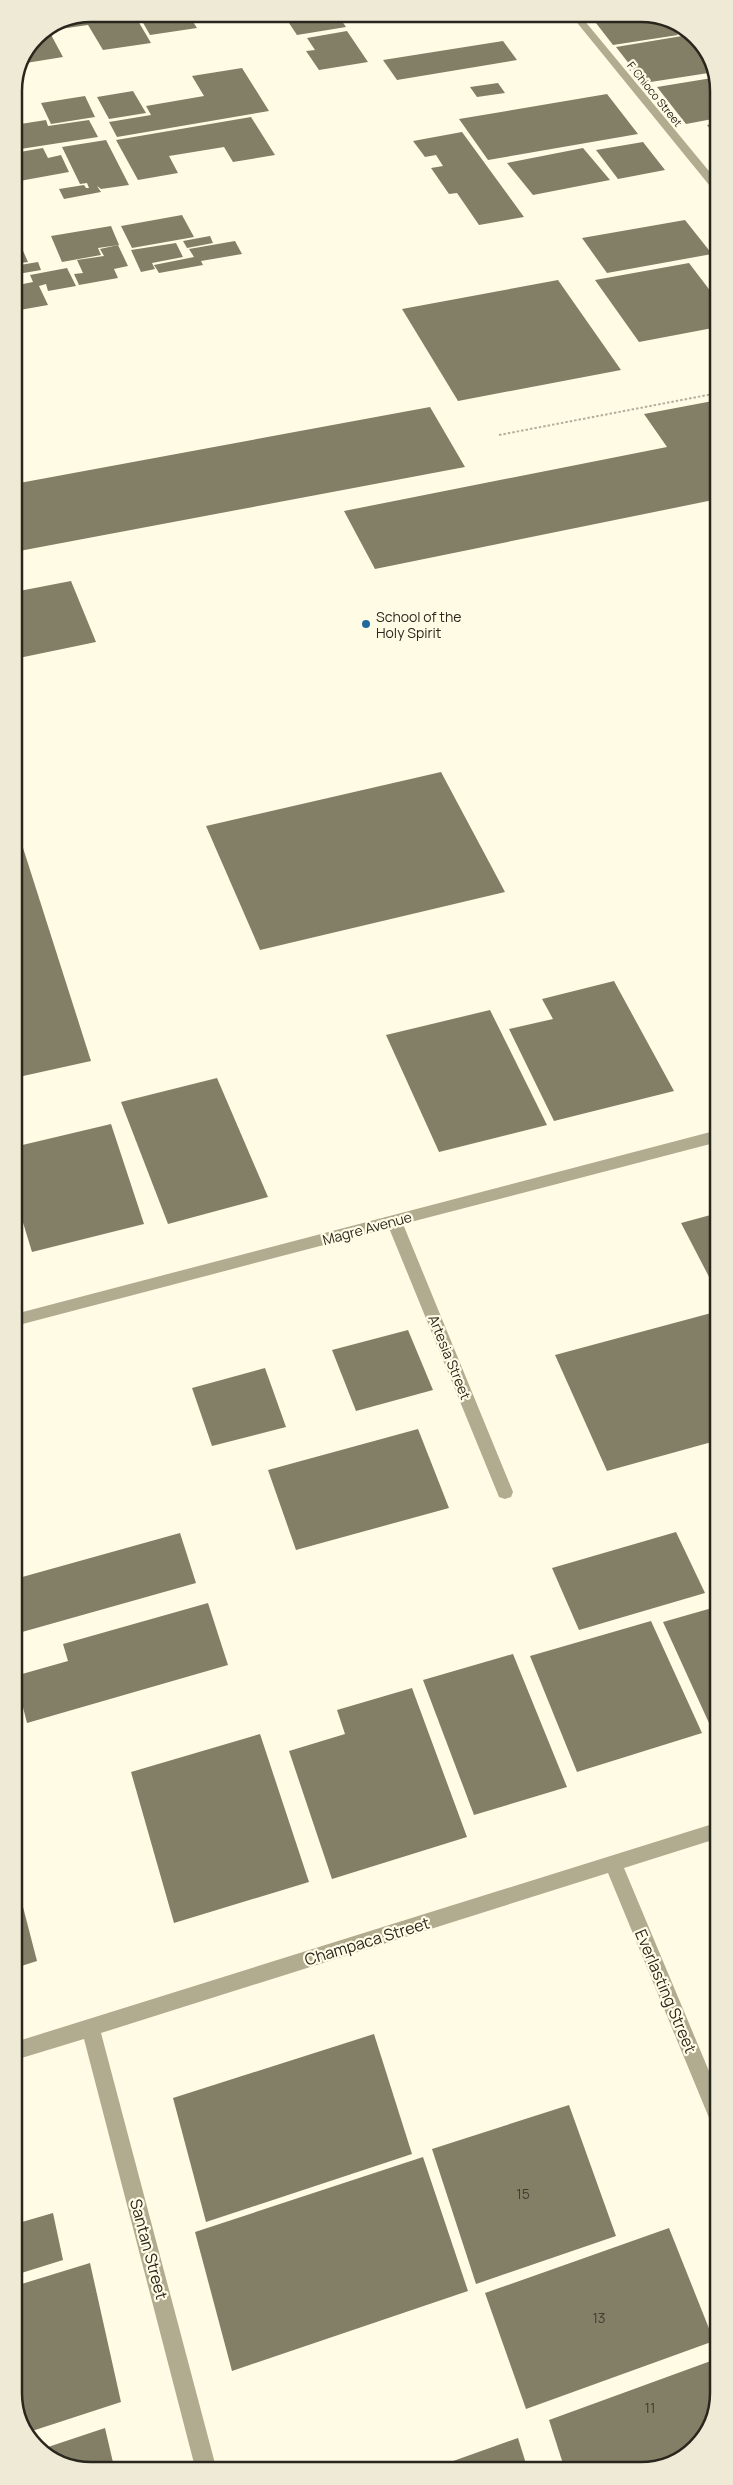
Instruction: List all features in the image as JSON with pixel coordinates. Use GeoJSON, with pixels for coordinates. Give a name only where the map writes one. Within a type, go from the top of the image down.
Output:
{"type":"FeatureCollection","features":[{"type":"Feature","properties":{"kind":"street","name":"F. Chioco Street"},"geometry":{"type":"LineString","coordinates":[[581,23],[710,179]]}},
{"type":"Feature","properties":{"kind":"street","name":"Magre Avenue"},"geometry":{"type":"LineString","coordinates":[[22,1318],[710,1138]]}},
{"type":"Feature","properties":{"kind":"street","name":"Artesia Street"},"geometry":{"type":"LineString","coordinates":[[394,1221],[505,1492]]}},
{"type":"Feature","properties":{"kind":"street","name":"Champaca Street"},"geometry":{"type":"LineString","coordinates":[[22,2049],[710,1833]]}},
{"type":"Feature","properties":{"kind":"street","name":"Everlasting Street"},"geometry":{"type":"LineString","coordinates":[[613,1863],[710,2096]]}},
{"type":"Feature","properties":{"kind":"street","name":"Santan Street"},"geometry":{"type":"LineString","coordinates":[[90,2027],[205,2462]]}},
{"type":"Feature","properties":{"kind":"path"},"geometry":{"type":"LineString","coordinates":[[499,434],[710,395]]}},
{"type":"Feature","properties":{"kind":"building"},"geometry":{"type":"Polygon","coordinates":[[[91,22],[139,22],[151,43],[103,50],[88,25],[64,28],[91,22]]]}},
{"type":"Feature","properties":{"kind":"building"},"geometry":{"type":"Polygon","coordinates":[[[143,22],[193,22],[197,28],[150,35],[143,22]]]}},
{"type":"Feature","properties":{"kind":"building"},"geometry":{"type":"Polygon","coordinates":[[[289,22],[343,22],[346,27],[297,35],[289,22]]]}},
{"type":"Feature","properties":{"kind":"building"},"geometry":{"type":"Polygon","coordinates":[[[596,23],[646,23],[660,25],[675,32],[678,35],[613,45],[596,23]]]}},
{"type":"Feature","properties":{"kind":"building"},"geometry":{"type":"Polygon","coordinates":[[[347,31],[368,62],[319,70],[306,51],[315,50],[307,38],[347,31]]]}},
{"type":"Feature","properties":{"kind":"building"},"geometry":{"type":"Polygon","coordinates":[[[51,35],[63,57],[29,62],[34,53],[51,35]]]}},
{"type":"Feature","properties":{"kind":"building"},"geometry":{"type":"Polygon","coordinates":[[[682,36],[696,49],[708,73],[644,83],[616,47],[682,36]]]}},
{"type":"Feature","properties":{"kind":"building"},"geometry":{"type":"Polygon","coordinates":[[[503,41],[517,60],[397,80],[383,60],[503,41]]]}},
{"type":"Feature","properties":{"kind":"building"},"geometry":{"type":"Polygon","coordinates":[[[242,68],[269,111],[117,137],[109,122],[151,115],[146,106],[204,96],[192,76],[242,68]]]}},
{"type":"Feature","properties":{"kind":"building"},"geometry":{"type":"Polygon","coordinates":[[[709,78],[710,120],[686,124],[657,87],[709,78]]]}},
{"type":"Feature","properties":{"kind":"building"},"geometry":{"type":"Polygon","coordinates":[[[498,83],[505,93],[477,97],[470,87],[498,83]]]}},
{"type":"Feature","properties":{"kind":"building"},"geometry":{"type":"Polygon","coordinates":[[[133,91],[146,113],[109,119],[97,97],[133,91]]]}},
{"type":"Feature","properties":{"kind":"building"},"geometry":{"type":"Polygon","coordinates":[[[607,94],[638,134],[488,160],[459,119],[607,94]]]}},
{"type":"Feature","properties":{"kind":"building"},"geometry":{"type":"Polygon","coordinates":[[[85,96],[95,117],[51,124],[41,103],[85,96]]]}},
{"type":"Feature","properties":{"kind":"building"},"geometry":{"type":"Polygon","coordinates":[[[251,117],[275,155],[233,162],[224,147],[169,156],[178,173],[138,180],[116,140],[251,117]]]}},
{"type":"Feature","properties":{"kind":"building"},"geometry":{"type":"Polygon","coordinates":[[[46,120],[48,126],[89,120],[98,137],[22,149],[22,124],[46,120]]]}},
{"type":"Feature","properties":{"kind":"building"},"geometry":{"type":"Polygon","coordinates":[[[462,132],[524,217],[479,225],[457,193],[449,194],[431,168],[443,166],[436,155],[425,157],[413,141],[462,132]]]}},
{"type":"Feature","properties":{"kind":"building"},"geometry":{"type":"Polygon","coordinates":[[[106,140],[129,185],[101,189],[97,186],[101,192],[64,199],[59,189],[84,185],[86,188],[89,188],[87,183],[80,184],[62,147],[106,140]]]}},
{"type":"Feature","properties":{"kind":"building"},"geometry":{"type":"Polygon","coordinates":[[[643,142],[665,170],[618,179],[596,150],[643,142]]]}},
{"type":"Feature","properties":{"kind":"building"},"geometry":{"type":"Polygon","coordinates":[[[43,148],[48,158],[61,155],[69,172],[22,181],[22,152],[43,148]]]}},
{"type":"Feature","properties":{"kind":"building"},"geometry":{"type":"Polygon","coordinates":[[[583,148],[610,180],[533,195],[507,163],[583,148]]]}},
{"type":"Feature","properties":{"kind":"building"},"geometry":{"type":"Polygon","coordinates":[[[182,215],[194,237],[132,248],[121,226],[182,215]]]}},
{"type":"Feature","properties":{"kind":"building"},"geometry":{"type":"Polygon","coordinates":[[[685,220],[710,251],[710,254],[607,273],[582,238],[685,220]]]}},
{"type":"Feature","properties":{"kind":"building"},"geometry":{"type":"Polygon","coordinates":[[[111,226],[119,245],[98,248],[101,255],[62,262],[51,236],[111,226]]]}},
{"type":"Feature","properties":{"kind":"building"},"geometry":{"type":"Polygon","coordinates":[[[210,236],[213,243],[187,248],[183,241],[210,236]]]}},
{"type":"Feature","properties":{"kind":"building"},"geometry":{"type":"Polygon","coordinates":[[[235,241],[242,254],[201,261],[203,265],[159,273],[154,265],[194,257],[189,249],[235,241]]]}},
{"type":"Feature","properties":{"kind":"building"},"geometry":{"type":"Polygon","coordinates":[[[176,243],[183,257],[152,263],[155,269],[141,272],[131,250],[176,243]]]}},
{"type":"Feature","properties":{"kind":"building"},"geometry":{"type":"Polygon","coordinates":[[[118,245],[128,266],[114,269],[118,278],[79,285],[74,274],[83,273],[77,260],[104,256],[100,249],[118,245]]]}},
{"type":"Feature","properties":{"kind":"building"},"geometry":{"type":"Polygon","coordinates":[[[22,248],[28,262],[22,263],[22,248]]]}},
{"type":"Feature","properties":{"kind":"building"},"geometry":{"type":"Polygon","coordinates":[[[38,262],[41,270],[22,273],[22,265],[38,262]]]}},
{"type":"Feature","properties":{"kind":"building"},"geometry":{"type":"Polygon","coordinates":[[[689,263],[710,291],[710,329],[639,342],[595,280],[689,263]]]}},
{"type":"Feature","properties":{"kind":"building"},"geometry":{"type":"Polygon","coordinates":[[[67,268],[76,286],[48,291],[46,284],[39,286],[48,305],[22,310],[22,282],[23,284],[33,282],[30,275],[67,268]]]}},
{"type":"Feature","properties":{"kind":"building"},"geometry":{"type":"Polygon","coordinates":[[[558,280],[621,370],[458,401],[402,309],[558,280]]]}},
{"type":"Feature","properties":{"kind":"building"},"geometry":{"type":"Polygon","coordinates":[[[710,402],[710,501],[375,569],[344,511],[667,447],[644,414],[710,402]]]}},
{"type":"Feature","properties":{"kind":"building"},"geometry":{"type":"Polygon","coordinates":[[[430,407],[465,467],[22,550],[22,483],[430,407]]]}},
{"type":"Feature","properties":{"kind":"building"},"geometry":{"type":"Polygon","coordinates":[[[71,581],[96,642],[22,657],[22,590],[71,581]]]}},
{"type":"Feature","properties":{"kind":"building"},"geometry":{"type":"Polygon","coordinates":[[[441,772],[505,892],[260,950],[206,826],[441,772]]]}},
{"type":"Feature","properties":{"kind":"building"},"geometry":{"type":"Polygon","coordinates":[[[22,845],[91,1061],[22,1076],[22,845]]]}},
{"type":"Feature","properties":{"kind":"building"},"geometry":{"type":"Polygon","coordinates":[[[614,981],[674,1091],[554,1121],[509,1029],[553,1019],[542,999],[614,981]]]}},
{"type":"Feature","properties":{"kind":"building"},"geometry":{"type":"Polygon","coordinates":[[[490,1010],[547,1125],[439,1152],[386,1035],[490,1010]]]}},
{"type":"Feature","properties":{"kind":"building"},"geometry":{"type":"Polygon","coordinates":[[[217,1078],[268,1197],[168,1224],[121,1102],[217,1078]]]}},
{"type":"Feature","properties":{"kind":"building"},"geometry":{"type":"Polygon","coordinates":[[[111,1124],[144,1224],[32,1252],[22,1219],[22,1145],[111,1124]]]}},
{"type":"Feature","properties":{"kind":"building"},"geometry":{"type":"Polygon","coordinates":[[[710,1215],[710,1279],[681,1223],[710,1215]]]}},
{"type":"Feature","properties":{"kind":"building"},"geometry":{"type":"Polygon","coordinates":[[[710,1313],[710,1442],[607,1471],[555,1355],[710,1313]]]}},
{"type":"Feature","properties":{"kind":"building"},"geometry":{"type":"Polygon","coordinates":[[[408,1330],[433,1390],[356,1411],[332,1350],[408,1330]]]}},
{"type":"Feature","properties":{"kind":"building"},"geometry":{"type":"Polygon","coordinates":[[[265,1368],[286,1427],[212,1446],[192,1388],[265,1368]]]}},
{"type":"Feature","properties":{"kind":"building"},"geometry":{"type":"Polygon","coordinates":[[[418,1429],[449,1508],[296,1550],[268,1470],[418,1429]]]}},
{"type":"Feature","properties":{"kind":"building"},"geometry":{"type":"Polygon","coordinates":[[[676,1532],[705,1593],[579,1630],[552,1568],[676,1532]]]}},
{"type":"Feature","properties":{"kind":"building"},"geometry":{"type":"Polygon","coordinates":[[[180,1533],[196,1583],[22,1632],[22,1577],[180,1533]]]}},
{"type":"Feature","properties":{"kind":"building"},"geometry":{"type":"Polygon","coordinates":[[[208,1603],[228,1665],[27,1723],[22,1703],[22,1674],[68,1661],[63,1644],[208,1603]]]}},
{"type":"Feature","properties":{"kind":"building"},"geometry":{"type":"Polygon","coordinates":[[[710,1609],[710,1725],[663,1622],[710,1609]]]}},
{"type":"Feature","properties":{"kind":"building"},"geometry":{"type":"Polygon","coordinates":[[[651,1621],[702,1733],[577,1772],[530,1656],[651,1621]]]}},
{"type":"Feature","properties":{"kind":"building"},"geometry":{"type":"Polygon","coordinates":[[[513,1654],[567,1787],[474,1815],[423,1680],[513,1654]]]}},
{"type":"Feature","properties":{"kind":"building"},"geometry":{"type":"Polygon","coordinates":[[[412,1688],[467,1837],[332,1879],[289,1751],[345,1734],[337,1710],[412,1688]]]}},
{"type":"Feature","properties":{"kind":"building"},"geometry":{"type":"Polygon","coordinates":[[[260,1734],[309,1882],[174,1923],[131,1772],[260,1734]]]}},
{"type":"Feature","properties":{"kind":"building"},"geometry":{"type":"Polygon","coordinates":[[[22,1903],[37,1961],[22,1966],[22,1903]]]}},
{"type":"Feature","properties":{"kind":"building"},"geometry":{"type":"Polygon","coordinates":[[[374,2034],[412,2154],[206,2222],[173,2098],[374,2034]]]}},
{"type":"Feature","properties":{"kind":"building"},"geometry":{"type":"Polygon","coordinates":[[[569,2105],[616,2236],[476,2284],[432,2149],[569,2105]]]}},
{"type":"Feature","properties":{"kind":"building"},"geometry":{"type":"Polygon","coordinates":[[[423,2157],[468,2291],[232,2371],[195,2232],[423,2157]]]}},
{"type":"Feature","properties":{"kind":"building"},"geometry":{"type":"Polygon","coordinates":[[[53,2213],[63,2260],[22,2273],[22,2222],[53,2213]]]}},
{"type":"Feature","properties":{"kind":"building"},"geometry":{"type":"Polygon","coordinates":[[[669,2228],[710,2331],[710,2342],[526,2409],[485,2293],[669,2228]]]}},
{"type":"Feature","properties":{"kind":"building"},"geometry":{"type":"Polygon","coordinates":[[[90,2263],[121,2402],[34,2431],[26,2416],[22,2394],[22,2284],[90,2263]]]}},
{"type":"Feature","properties":{"kind":"building"},"geometry":{"type":"Polygon","coordinates":[[[710,2361],[710,2403],[707,2416],[696,2436],[687,2445],[664,2459],[642,2462],[562,2462],[549,2420],[710,2361]]]}},
{"type":"Feature","properties":{"kind":"building"},"geometry":{"type":"Polygon","coordinates":[[[105,2428],[113,2462],[73,2460],[49,2447],[105,2428]]]}},
{"type":"Feature","properties":{"kind":"building"},"geometry":{"type":"Polygon","coordinates":[[[518,2438],[526,2462],[450,2462],[518,2438]]]}},
{"type":"Feature","properties":{"kind":"place","name":"School of the Holy Spirit"},"geometry":{"type":"Point","coordinates":[366,624]}}]}
